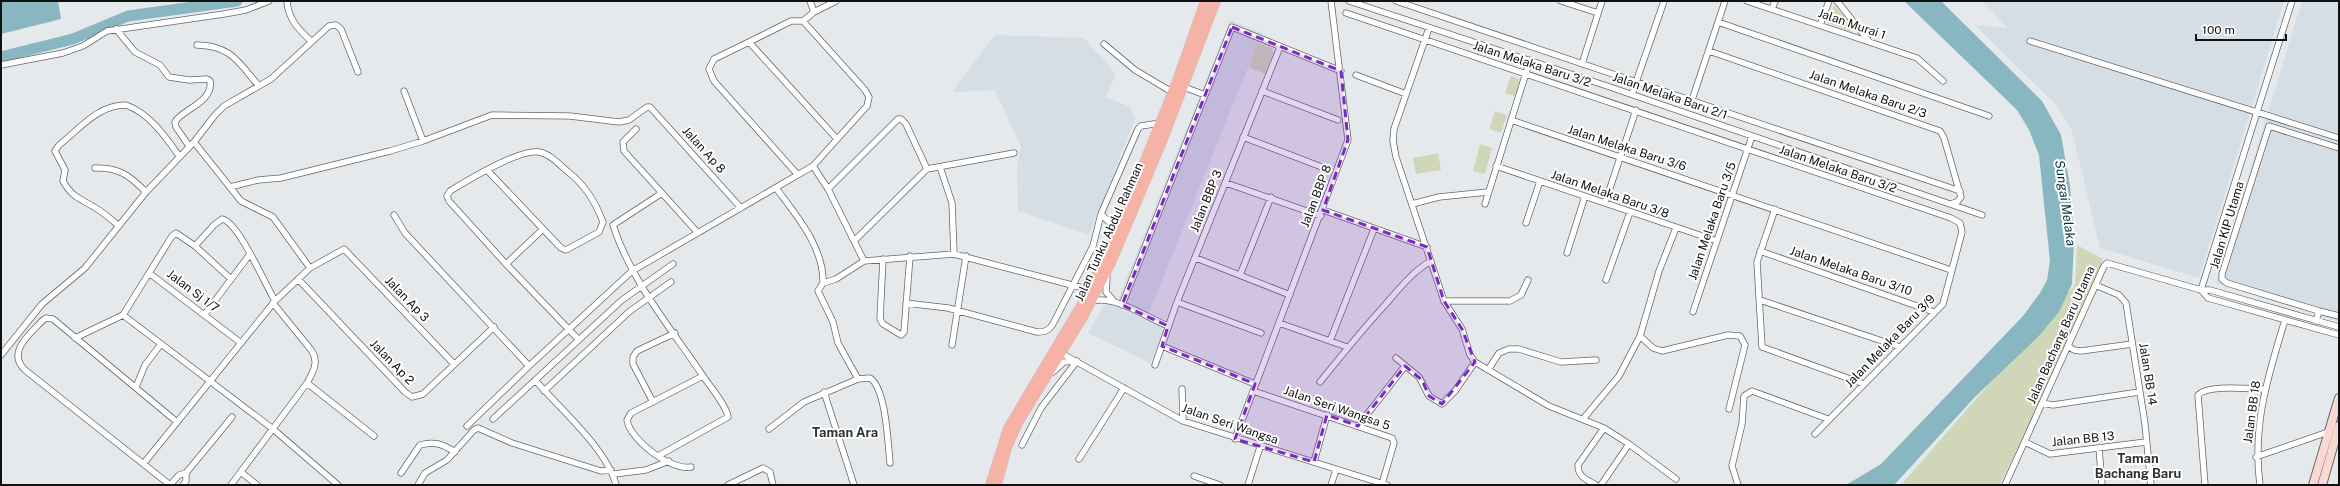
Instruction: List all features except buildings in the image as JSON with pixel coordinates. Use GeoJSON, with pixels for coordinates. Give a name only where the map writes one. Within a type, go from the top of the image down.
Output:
{"type":"FeatureCollection","features":[{"type":"Feature","properties":{"kind":"main road","name":"Jalan Tunku Abdul Rahman"},"geometry":{"type":"LineString","coordinates":[[997,485],[1012,435],[1025,410],[1039,390],[1090,290],[1117,230],[1172,92],[1205,1]]}},
{"type":"Feature","properties":{"kind":"main road","name":"Jalan Tunku Abdul Rahman"},"geometry":{"type":"LineString","coordinates":[[990,485],[1008,428],[1092,301],[1101,283],[1184,86],[1216,1]]}},
{"type":"Feature","properties":{"kind":"main road"},"geometry":{"type":"LineString","coordinates":[[2313,485],[2339,398]]}},
{"type":"Feature","properties":{"kind":"main road"},"geometry":{"type":"LineString","coordinates":[[2322,485],[2339,426]]}},
{"type":"Feature","properties":{"kind":"street"},"geometry":{"type":"LineString","coordinates":[[1,65],[63,52],[83,46],[107,31],[246,10],[269,1]]}},
{"type":"Feature","properties":{"kind":"street"},"geometry":{"type":"LineString","coordinates":[[287,1],[288,14],[310,41]]}},
{"type":"Feature","properties":{"kind":"street"},"geometry":{"type":"LineString","coordinates":[[810,1],[814,12]]}},
{"type":"Feature","properties":{"kind":"street"},"geometry":{"type":"LineString","coordinates":[[798,175],[711,75],[709,69],[714,59],[791,21],[804,21],[814,12],[836,1]]}},
{"type":"Feature","properties":{"kind":"street","name":"Jalan BBP 8"},"geometry":{"type":"LineString","coordinates":[[1235,439],[1252,391],[1322,213],[1348,140],[1341,71],[1331,1]]}},
{"type":"Feature","properties":{"kind":"street","name":"Jalan Melaka Baru 2/1"},"geometry":{"type":"LineString","coordinates":[[1349,1],[1632,94],[1982,215]]}},
{"type":"Feature","properties":{"kind":"street","name":"Jalan Melaka Baru 2/1"},"geometry":{"type":"LineString","coordinates":[[1396,1],[1960,191]]}},
{"type":"Feature","properties":{"kind":"street"},"geometry":{"type":"LineString","coordinates":[[1561,1],[1598,13]]}},
{"type":"Feature","properties":{"kind":"street"},"geometry":{"type":"LineString","coordinates":[[1582,64],[1602,1]]}},
{"type":"Feature","properties":{"kind":"street"},"geometry":{"type":"LineString","coordinates":[[1632,94],[1664,1]]}},
{"type":"Feature","properties":{"kind":"street"},"geometry":{"type":"LineString","coordinates":[[1692,100],[1725,1]]}},
{"type":"Feature","properties":{"kind":"street","name":"Jalan Murai 1"},"geometry":{"type":"LineString","coordinates":[[1747,1],[1917,58],[1943,81]]}},
{"type":"Feature","properties":{"kind":"street"},"geometry":{"type":"LineString","coordinates":[[1772,9],[1775,1]]}},
{"type":"Feature","properties":{"kind":"street"},"geometry":{"type":"LineString","coordinates":[[1820,25],[1829,1]]}},
{"type":"Feature","properties":{"kind":"street"},"geometry":{"type":"LineString","coordinates":[[1837,1],[1868,41]]}},
{"type":"Feature","properties":{"kind":"street"},"geometry":{"type":"LineString","coordinates":[[2201,290],[2292,1]]}},
{"type":"Feature","properties":{"kind":"street","name":"Jalan Melaka Baru 3/2"},"geometry":{"type":"LineString","coordinates":[[1346,13],[1424,41],[1636,110],[1951,218],[1960,223]]}},
{"type":"Feature","properties":{"kind":"street"},"geometry":{"type":"LineString","coordinates":[[467,426],[529,366],[632,272],[813,166],[865,110],[869,98],[865,90],[804,21]]}},
{"type":"Feature","properties":{"kind":"street"},"geometry":{"type":"LineString","coordinates":[[1718,22],[1989,116]]}},
{"type":"Feature","properties":{"kind":"street"},"geometry":{"type":"LineString","coordinates":[[1,355],[42,304],[85,268],[146,192],[192,144],[224,106],[271,79],[323,30],[336,25],[346,37],[358,72]]}},
{"type":"Feature","properties":{"kind":"street"},"geometry":{"type":"LineString","coordinates":[[1122,305],[1232,27],[1341,71]]}},
{"type":"Feature","properties":{"kind":"street"},"geometry":{"type":"LineString","coordinates":[[1429,28],[1394,129],[1393,141],[1444,301],[1462,329],[1470,355],[1475,362],[1556,409],[1604,428],[1676,479]]}},
{"type":"Feature","properties":{"kind":"street"},"geometry":{"type":"LineString","coordinates":[[116,29],[135,52],[141,57],[155,62],[169,77],[189,80],[207,79],[210,82],[208,89],[199,104],[175,122],[176,127],[241,201],[272,217],[310,268],[274,302],[144,463]]}},
{"type":"Feature","properties":{"kind":"street"},"geometry":{"type":"LineString","coordinates":[[2030,41],[2339,138]]}},
{"type":"Feature","properties":{"kind":"street"},"geometry":{"type":"LineString","coordinates":[[750,42],[837,139]]}},
{"type":"Feature","properties":{"kind":"street"},"geometry":{"type":"LineString","coordinates":[[1104,44],[1135,70],[1172,92]]}},
{"type":"Feature","properties":{"kind":"street"},"geometry":{"type":"LineString","coordinates":[[198,45],[215,46],[225,50],[259,86]]}},
{"type":"Feature","properties":{"kind":"street","name":"Jalan BBP 3"},"geometry":{"type":"LineString","coordinates":[[1155,365],[1177,302],[1280,47]]}},
{"type":"Feature","properties":{"kind":"street","name":"Jalan Melaka Baru 2/3"},"geometry":{"type":"LineString","coordinates":[[1709,51],[1940,131],[1944,138],[1960,191]]}},
{"type":"Feature","properties":{"kind":"street"},"geometry":{"type":"LineString","coordinates":[[1485,204],[1530,60]]}},
{"type":"Feature","properties":{"kind":"street"},"geometry":{"type":"LineString","coordinates":[[1356,74],[1406,94]]}},
{"type":"Feature","properties":{"kind":"street"},"geometry":{"type":"LineString","coordinates":[[1184,86],[1205,95]]}},
{"type":"Feature","properties":{"kind":"street"},"geometry":{"type":"LineString","coordinates":[[230,187],[258,180],[281,178],[423,141],[404,91]]}},
{"type":"Feature","properties":{"kind":"street"},"geometry":{"type":"LineString","coordinates":[[1262,91],[1338,120]]}},
{"type":"Feature","properties":{"kind":"street"},"geometry":{"type":"LineString","coordinates":[[119,226],[94,207],[75,198],[69,191],[62,181],[65,170],[56,151],[59,145],[88,118],[117,106],[126,105],[152,123],[163,134],[179,156]]}},
{"type":"Feature","properties":{"kind":"street","name":"Jalan Ap 8"},"geometry":{"type":"LineString","coordinates":[[423,141],[492,115],[570,116],[619,122],[629,120],[644,108],[650,107],[741,208]]}},
{"type":"Feature","properties":{"kind":"street"},"geometry":{"type":"LineString","coordinates":[[1605,203],[1636,110]]}},
{"type":"Feature","properties":{"kind":"street"},"geometry":{"type":"LineString","coordinates":[[828,189],[898,119],[901,119],[906,124],[927,169]]}},
{"type":"Feature","properties":{"kind":"street","name":"Jalan Melaka Baru 3/6"},"geometry":{"type":"LineString","coordinates":[[1511,120],[1774,209]]}},
{"type":"Feature","properties":{"kind":"street"},"geometry":{"type":"LineString","coordinates":[[906,303],[958,310],[1037,332],[1044,332],[1050,329],[1092,246],[1101,214],[1138,129],[1141,126],[1160,123]]}},
{"type":"Feature","properties":{"kind":"street","name":"Jalan KIP Utama"},"geometry":{"type":"LineString","coordinates":[[2339,148],[2269,126],[2222,274],[2222,279],[2227,283],[2339,316]]}},
{"type":"Feature","properties":{"kind":"street"},"geometry":{"type":"LineString","coordinates":[[636,129],[624,142],[622,148],[698,233]]}},
{"type":"Feature","properties":{"kind":"street","name":"Jalan Melaka Baru 3/5"},"geometry":{"type":"LineString","coordinates":[[1693,312],[1717,241],[1735,195],[1752,136]]}},
{"type":"Feature","properties":{"kind":"street"},"geometry":{"type":"LineString","coordinates":[[1243,137],[1327,169]]}},
{"type":"Feature","properties":{"kind":"street"},"geometry":{"type":"LineString","coordinates":[[488,170],[561,248],[566,250],[599,232],[603,222],[595,201],[579,180],[548,155],[540,152],[524,154],[488,170],[450,191],[447,198],[506,264],[579,340]]}},
{"type":"Feature","properties":{"kind":"street"},"geometry":{"type":"LineString","coordinates":[[854,241],[927,169],[1014,153]]}},
{"type":"Feature","properties":{"kind":"street"},"geometry":{"type":"LineString","coordinates":[[813,166],[828,189],[864,261]]}},
{"type":"Feature","properties":{"kind":"street","name":"Jalan Melaka Baru 3/8"},"geometry":{"type":"LineString","coordinates":[[1496,166],[1717,241]]}},
{"type":"Feature","properties":{"kind":"street"},"geometry":{"type":"LineString","coordinates":[[940,167],[952,204],[954,254]]}},
{"type":"Feature","properties":{"kind":"street"},"geometry":{"type":"LineString","coordinates":[[95,168],[117,169],[128,174],[146,192]]}},
{"type":"Feature","properties":{"kind":"street"},"geometry":{"type":"LineString","coordinates":[[1526,223],[1540,181]]}},
{"type":"Feature","properties":{"kind":"street"},"geometry":{"type":"LineString","coordinates":[[1226,183],[1374,228],[1427,247]]}},
{"type":"Feature","properties":{"kind":"street"},"geometry":{"type":"LineString","coordinates":[[776,188],[810,237],[823,270],[823,283],[818,291],[819,296],[833,322],[838,343],[858,379]]}},
{"type":"Feature","properties":{"kind":"street"},"geometry":{"type":"LineString","coordinates":[[1950,204],[1960,200],[1960,191]]}},
{"type":"Feature","properties":{"kind":"street"},"geometry":{"type":"LineString","coordinates":[[1412,204],[1439,197],[1488,192]]}},
{"type":"Feature","properties":{"kind":"street"},"geometry":{"type":"LineString","coordinates":[[658,456],[728,417],[675,333],[632,272],[621,249],[613,225],[662,193]]}},
{"type":"Feature","properties":{"kind":"street"},"geometry":{"type":"LineString","coordinates":[[1567,253],[1585,196]]}},
{"type":"Feature","properties":{"kind":"street"},"geometry":{"type":"LineString","coordinates":[[1240,275],[1271,197]]}},
{"type":"Feature","properties":{"kind":"street"},"geometry":{"type":"LineString","coordinates":[[1864,384],[1762,347],[1757,272],[1760,251],[1774,209],[1952,270]]}},
{"type":"Feature","properties":{"kind":"street"},"geometry":{"type":"LineString","coordinates":[[1606,280],[1630,212]]}},
{"type":"Feature","properties":{"kind":"street"},"geometry":{"type":"LineString","coordinates":[[1101,214],[1117,230]]}},
{"type":"Feature","properties":{"kind":"street"},"geometry":{"type":"LineString","coordinates":[[394,215],[405,233],[529,366]]}},
{"type":"Feature","properties":{"kind":"street"},"geometry":{"type":"LineString","coordinates":[[231,278],[195,246],[214,225],[225,220],[240,235],[274,302],[315,356],[316,367],[307,383],[231,485]]}},
{"type":"Feature","properties":{"kind":"street","name":"Jalan Melaka Baru 3/9"},"geometry":{"type":"LineString","coordinates":[[1815,434],[1945,299],[1962,232],[1960,223]]}},
{"type":"Feature","properties":{"kind":"street"},"geometry":{"type":"LineString","coordinates":[[1330,341],[1374,228]]}},
{"type":"Feature","properties":{"kind":"street"},"geometry":{"type":"LineString","coordinates":[[1583,419],[1619,376],[1640,336],[1658,271],[1676,228]]}},
{"type":"Feature","properties":{"kind":"street"},"geometry":{"type":"LineString","coordinates":[[506,264],[543,229]]}},
{"type":"Feature","properties":{"kind":"street","name":"Jalan Sj 1/7"},"geometry":{"type":"LineString","coordinates":[[195,246],[176,233],[172,236],[149,273],[206,314],[241,343]]}},
{"type":"Feature","properties":{"kind":"street","name":"Jalan Ap 3"},"geometry":{"type":"LineString","coordinates":[[310,268],[344,249],[454,364]]}},
{"type":"Feature","properties":{"kind":"street","name":"Jalan Melaka Baru 3/10"},"geometry":{"type":"LineString","coordinates":[[1760,251],[1934,312]]}},
{"type":"Feature","properties":{"kind":"street"},"geometry":{"type":"LineString","coordinates":[[206,314],[250,254]]}},
{"type":"Feature","properties":{"kind":"street"},"geometry":{"type":"LineString","coordinates":[[823,283],[836,279],[864,261],[910,256],[954,254],[1073,284],[1090,290],[1096,289],[1101,283]]}},
{"type":"Feature","properties":{"kind":"street"},"geometry":{"type":"LineString","coordinates":[[883,259],[880,319],[883,324],[899,335],[904,332],[910,256]]}},
{"type":"Feature","properties":{"kind":"street"},"geometry":{"type":"LineString","coordinates":[[952,345],[966,256]]}},
{"type":"Feature","properties":{"kind":"street"},"geometry":{"type":"LineString","coordinates":[[1196,258],[1290,295]]}},
{"type":"Feature","properties":{"kind":"street"},"geometry":{"type":"LineString","coordinates":[[1320,382],[1347,348],[1403,284],[1419,269],[1432,261]]}},
{"type":"Feature","properties":{"kind":"street"},"geometry":{"type":"LineString","coordinates":[[1110,263],[1105,287],[1109,296],[1115,302]]}},
{"type":"Feature","properties":{"kind":"street","name":"Jalan Bachang Baru Utama"},"geometry":{"type":"LineString","coordinates":[[2006,485],[2104,266],[2111,263],[2201,290]]}},
{"type":"Feature","properties":{"kind":"street"},"geometry":{"type":"LineString","coordinates":[[493,419],[641,285],[673,264]]}},
{"type":"Feature","properties":{"kind":"street"},"geometry":{"type":"LineString","coordinates":[[75,338],[123,315],[149,273]]}},
{"type":"Feature","properties":{"kind":"street","name":"Jalan Ap 2"},"geometry":{"type":"LineString","coordinates":[[298,279],[409,395],[420,396],[494,327]]}},
{"type":"Feature","properties":{"kind":"street"},"geometry":{"type":"LineString","coordinates":[[1444,301],[1455,299],[1477,303],[1510,301],[1521,295],[1528,280]]}},
{"type":"Feature","properties":{"kind":"street"},"geometry":{"type":"LineString","coordinates":[[544,391],[649,296],[671,282]]}},
{"type":"Feature","properties":{"kind":"street","name":"Jalan BB 14"},"geometry":{"type":"LineString","coordinates":[[2095,285],[2123,299],[2128,312],[2140,392],[2151,485]]}},
{"type":"Feature","properties":{"kind":"street"},"geometry":{"type":"LineString","coordinates":[[2201,290],[2208,298],[2339,335]]}},
{"type":"Feature","properties":{"kind":"street"},"geometry":{"type":"LineString","coordinates":[[2201,290],[2210,290],[2339,328]]}},
{"type":"Feature","properties":{"kind":"street"},"geometry":{"type":"LineString","coordinates":[[1092,301],[1102,299],[1115,302],[1168,326]]}},
{"type":"Feature","properties":{"kind":"street"},"geometry":{"type":"LineString","coordinates":[[1760,300],[1900,347]]}},
{"type":"Feature","properties":{"kind":"street"},"geometry":{"type":"LineString","coordinates":[[1177,302],[1260,333]]}},
{"type":"Feature","properties":{"kind":"street"},"geometry":{"type":"LineString","coordinates":[[2316,321],[2319,311]]}},
{"type":"Feature","properties":{"kind":"street"},"geometry":{"type":"LineString","coordinates":[[123,315],[273,428],[338,485]]}},
{"type":"Feature","properties":{"kind":"street"},"geometry":{"type":"LineString","coordinates":[[177,422],[53,319],[46,318],[18,350],[16,358],[18,364],[170,485],[179,475],[186,473],[232,417]]}},
{"type":"Feature","properties":{"kind":"street","name":"Jalan BB 18"},"geometry":{"type":"LineString","coordinates":[[2260,485],[2256,457],[2264,389],[2285,320]]}},
{"type":"Feature","properties":{"kind":"street"},"geometry":{"type":"LineString","coordinates":[[1279,323],[1347,348]]}},
{"type":"Feature","properties":{"kind":"street"},"geometry":{"type":"LineString","coordinates":[[653,402],[634,364],[633,357],[637,351],[675,333]]}},
{"type":"Feature","properties":{"kind":"street"},"geometry":{"type":"LineString","coordinates":[[1640,336],[1653,348],[1662,351],[1728,335],[1740,336],[1745,345],[1729,409]]}},
{"type":"Feature","properties":{"kind":"street"},"geometry":{"type":"LineString","coordinates":[[136,387],[145,365],[161,344]]}},
{"type":"Feature","properties":{"kind":"street"},"geometry":{"type":"LineString","coordinates":[[2068,346],[2078,351],[2132,344]]}},
{"type":"Feature","properties":{"kind":"street"},"geometry":{"type":"LineString","coordinates":[[1162,346],[1255,384]]}},
{"type":"Feature","properties":{"kind":"street"},"geometry":{"type":"LineString","coordinates":[[1488,370],[1499,353],[1514,348],[1547,356],[1561,362],[1596,360]]}},
{"type":"Feature","properties":{"kind":"street","name":"Jalan Seri Wangsa"},"geometry":{"type":"LineString","coordinates":[[1058,351],[1182,421],[1260,447],[1385,484]]}},
{"type":"Feature","properties":{"kind":"street"},"geometry":{"type":"LineString","coordinates":[[1396,358],[1422,380],[1429,396],[1442,404],[1455,392],[1475,362]]}},
{"type":"Feature","properties":{"kind":"street"},"geometry":{"type":"LineString","coordinates":[[1039,390],[1060,364],[1077,361]]}},
{"type":"Feature","properties":{"kind":"street"},"geometry":{"type":"LineString","coordinates":[[1022,445],[1036,418],[1077,361]]}},
{"type":"Feature","properties":{"kind":"street"},"geometry":{"type":"LineString","coordinates":[[1358,426],[1405,366]]}},
{"type":"Feature","properties":{"kind":"street"},"geometry":{"type":"LineString","coordinates":[[691,467],[683,467],[658,456],[637,439],[627,420],[631,413],[703,376]]}},
{"type":"Feature","properties":{"kind":"street"},"geometry":{"type":"LineString","coordinates":[[769,429],[804,402],[824,392],[858,379],[870,378],[876,383],[881,398],[890,463]]}},
{"type":"Feature","properties":{"kind":"street"},"geometry":{"type":"LineString","coordinates":[[535,380],[602,454],[612,472],[616,485]]}},
{"type":"Feature","properties":{"kind":"street"},"geometry":{"type":"LineString","coordinates":[[307,383],[374,436]]}},
{"type":"Feature","properties":{"kind":"street"},"geometry":{"type":"LineString","coordinates":[[1079,459],[1124,388]]}},
{"type":"Feature","properties":{"kind":"street"},"geometry":{"type":"LineString","coordinates":[[2205,485],[2198,395],[2203,391],[2225,388],[2264,389]]}},
{"type":"Feature","properties":{"kind":"street"},"geometry":{"type":"LineString","coordinates":[[1182,389],[1182,421]]}},
{"type":"Feature","properties":{"kind":"street","name":"Jalan Seri Wangsa 5"},"geometry":{"type":"LineString","coordinates":[[1252,391],[1388,436],[1394,440],[1385,484]]}},
{"type":"Feature","properties":{"kind":"street"},"geometry":{"type":"LineString","coordinates":[[824,392],[854,485]]}},
{"type":"Feature","properties":{"kind":"street"},"geometry":{"type":"LineString","coordinates":[[1738,485],[1732,466],[1742,424],[1744,396],[1748,392],[1752,392],[1828,419]]}},
{"type":"Feature","properties":{"kind":"street"},"geometry":{"type":"LineString","coordinates":[[2042,403],[2053,404],[2140,392]]}},
{"type":"Feature","properties":{"kind":"street"},"geometry":{"type":"LineString","coordinates":[[1025,410],[1036,418]]}},
{"type":"Feature","properties":{"kind":"street"},"geometry":{"type":"LineString","coordinates":[[1314,462],[1327,415]]}},
{"type":"Feature","properties":{"kind":"street"},"geometry":{"type":"LineString","coordinates":[[418,485],[425,473],[441,465],[455,452],[474,430],[478,428],[512,443],[600,471],[612,472],[646,470],[669,461]]}},
{"type":"Feature","properties":{"kind":"street"},"geometry":{"type":"LineString","coordinates":[[1596,485],[1581,477],[1578,472],[1578,464],[1604,428]]}},
{"type":"Feature","properties":{"kind":"street"},"geometry":{"type":"LineString","coordinates":[[2256,457],[2328,432]]}},
{"type":"Feature","properties":{"kind":"street"},"geometry":{"type":"LineString","coordinates":[[401,473],[420,445],[431,442],[445,445],[455,452]]}},
{"type":"Feature","properties":{"kind":"street","name":"Jalan BB 13"},"geometry":{"type":"LineString","coordinates":[[2025,442],[2050,454],[2146,442]]}},
{"type":"Feature","properties":{"kind":"street"},"geometry":{"type":"LineString","coordinates":[[1600,485],[1628,444]]}},
{"type":"Feature","properties":{"kind":"street"},"geometry":{"type":"LineString","coordinates":[[1248,485],[1260,447]]}},
{"type":"Feature","properties":{"kind":"street"},"geometry":{"type":"LineString","coordinates":[[2099,448],[2102,485]]}},
{"type":"Feature","properties":{"kind":"street"},"geometry":{"type":"LineString","coordinates":[[728,485],[763,468],[770,472],[773,485]]}},
{"type":"Feature","properties":{"kind":"street"},"geometry":{"type":"LineString","coordinates":[[1331,485],[1336,470]]}},
{"type":"Feature","properties":{"kind":"street"},"geometry":{"type":"LineString","coordinates":[[241,472],[257,485]]}},
{"type":"Feature","properties":{"kind":"street"},"geometry":{"type":"LineString","coordinates":[[183,485],[186,480],[186,473]]}},
{"type":"Feature","properties":{"kind":"street"},"geometry":{"type":"LineString","coordinates":[[1194,476],[1219,485]]}},
{"type":"Feature","properties":{"kind":"highlighted area"},"geometry":{"type":"Polygon","coordinates":[[[1232,27],[1341,71],[1348,140],[1323,210],[1427,247],[1444,301],[1462,329],[1475,362],[1442,404],[1429,396],[1422,380],[1405,366],[1358,426],[1327,415],[1314,462],[1235,439],[1255,384],[1162,346],[1168,326],[1122,305],[1232,27]]]}},
{"type":"Feature","properties":{"kind":"shaded area"},"geometry":{"type":"Polygon","coordinates":[[[1982,1],[2284,1],[2199,278],[2100,248],[2072,131],[2057,106],[1975,25],[2008,28],[1982,1]]]}},
{"type":"Feature","properties":{"kind":"shaded area"},"geometry":{"type":"Polygon","coordinates":[[[2302,1],[2339,1],[2339,322],[2216,283],[2302,1]]]}},
{"type":"Feature","properties":{"kind":"shaded area"},"geometry":{"type":"Polygon","coordinates":[[[1230,20],[1262,33],[1149,313],[1118,300],[1230,20]]]}},
{"type":"Feature","properties":{"kind":"shaded area"},"geometry":{"type":"Polygon","coordinates":[[[995,35],[1084,38],[1116,74],[1106,97],[1130,107],[1135,119],[1089,235],[1018,211],[1017,166],[1021,147],[995,90],[952,92],[995,35]]]}},
{"type":"Feature","properties":{"kind":"shaded area"},"geometry":{"type":"Polygon","coordinates":[[[1109,304],[1159,325],[1163,333],[1150,363],[1088,333],[1103,307],[1109,304]]]}},
{"type":"Feature","properties":{"kind":"green space"},"geometry":{"type":"Polygon","coordinates":[[[1834,5],[1852,25],[1851,32],[1828,23],[1834,5]]]}},
{"type":"Feature","properties":{"kind":"green space"},"geometry":{"type":"Polygon","coordinates":[[[1257,43],[1272,48],[1273,53],[1265,74],[1249,67],[1257,43]]]}},
{"type":"Feature","properties":{"kind":"green space"},"geometry":{"type":"Polygon","coordinates":[[[1511,76],[1520,79],[1515,96],[1505,93],[1511,76]]]}},
{"type":"Feature","properties":{"kind":"green space"},"geometry":{"type":"Polygon","coordinates":[[[1495,111],[1507,115],[1501,133],[1489,129],[1495,111]]]}},
{"type":"Feature","properties":{"kind":"green space"},"geometry":{"type":"Polygon","coordinates":[[[1480,144],[1492,148],[1485,174],[1473,171],[1480,144]]]}},
{"type":"Feature","properties":{"kind":"green space"},"geometry":{"type":"Polygon","coordinates":[[[1438,153],[1441,170],[1416,174],[1413,158],[1438,153]]]}},
{"type":"Feature","properties":{"kind":"green space"},"geometry":{"type":"Polygon","coordinates":[[[2077,245],[2103,259],[2063,352],[2000,485],[1901,485],[2075,285],[2077,245]]]}},
{"type":"Feature","properties":{"kind":"water"},"geometry":{"type":"Polygon","coordinates":[[[1,1],[58,1],[61,19],[1,34],[1,1]]]}},
{"type":"Feature","properties":{"kind":"water","name":"Sungai Melaka"},"geometry":{"type":"Polygon","coordinates":[[[1904,1],[1941,1],[2042,101],[2061,135],[2070,186],[2074,240],[2072,284],[2059,312],[2037,338],[1976,396],[1894,485],[1846,485],[1881,464],[2023,316],[2040,293],[2047,280],[2050,261],[2039,155],[2029,130],[2017,110],[1904,1]]]}},
{"type":"Feature","properties":{"kind":"waterway"},"geometry":{"type":"LineString","coordinates":[[1,57],[73,39],[128,16],[237,1]]}},
{"type":"Feature","properties":{"kind":"district","name":"Taman Ara"},"geometry":{"type":"Point","coordinates":[845,432]}},
{"type":"Feature","properties":{"kind":"district","name":"Taman Bachang Baru"},"geometry":{"type":"Point","coordinates":[2138,466]}}]}
